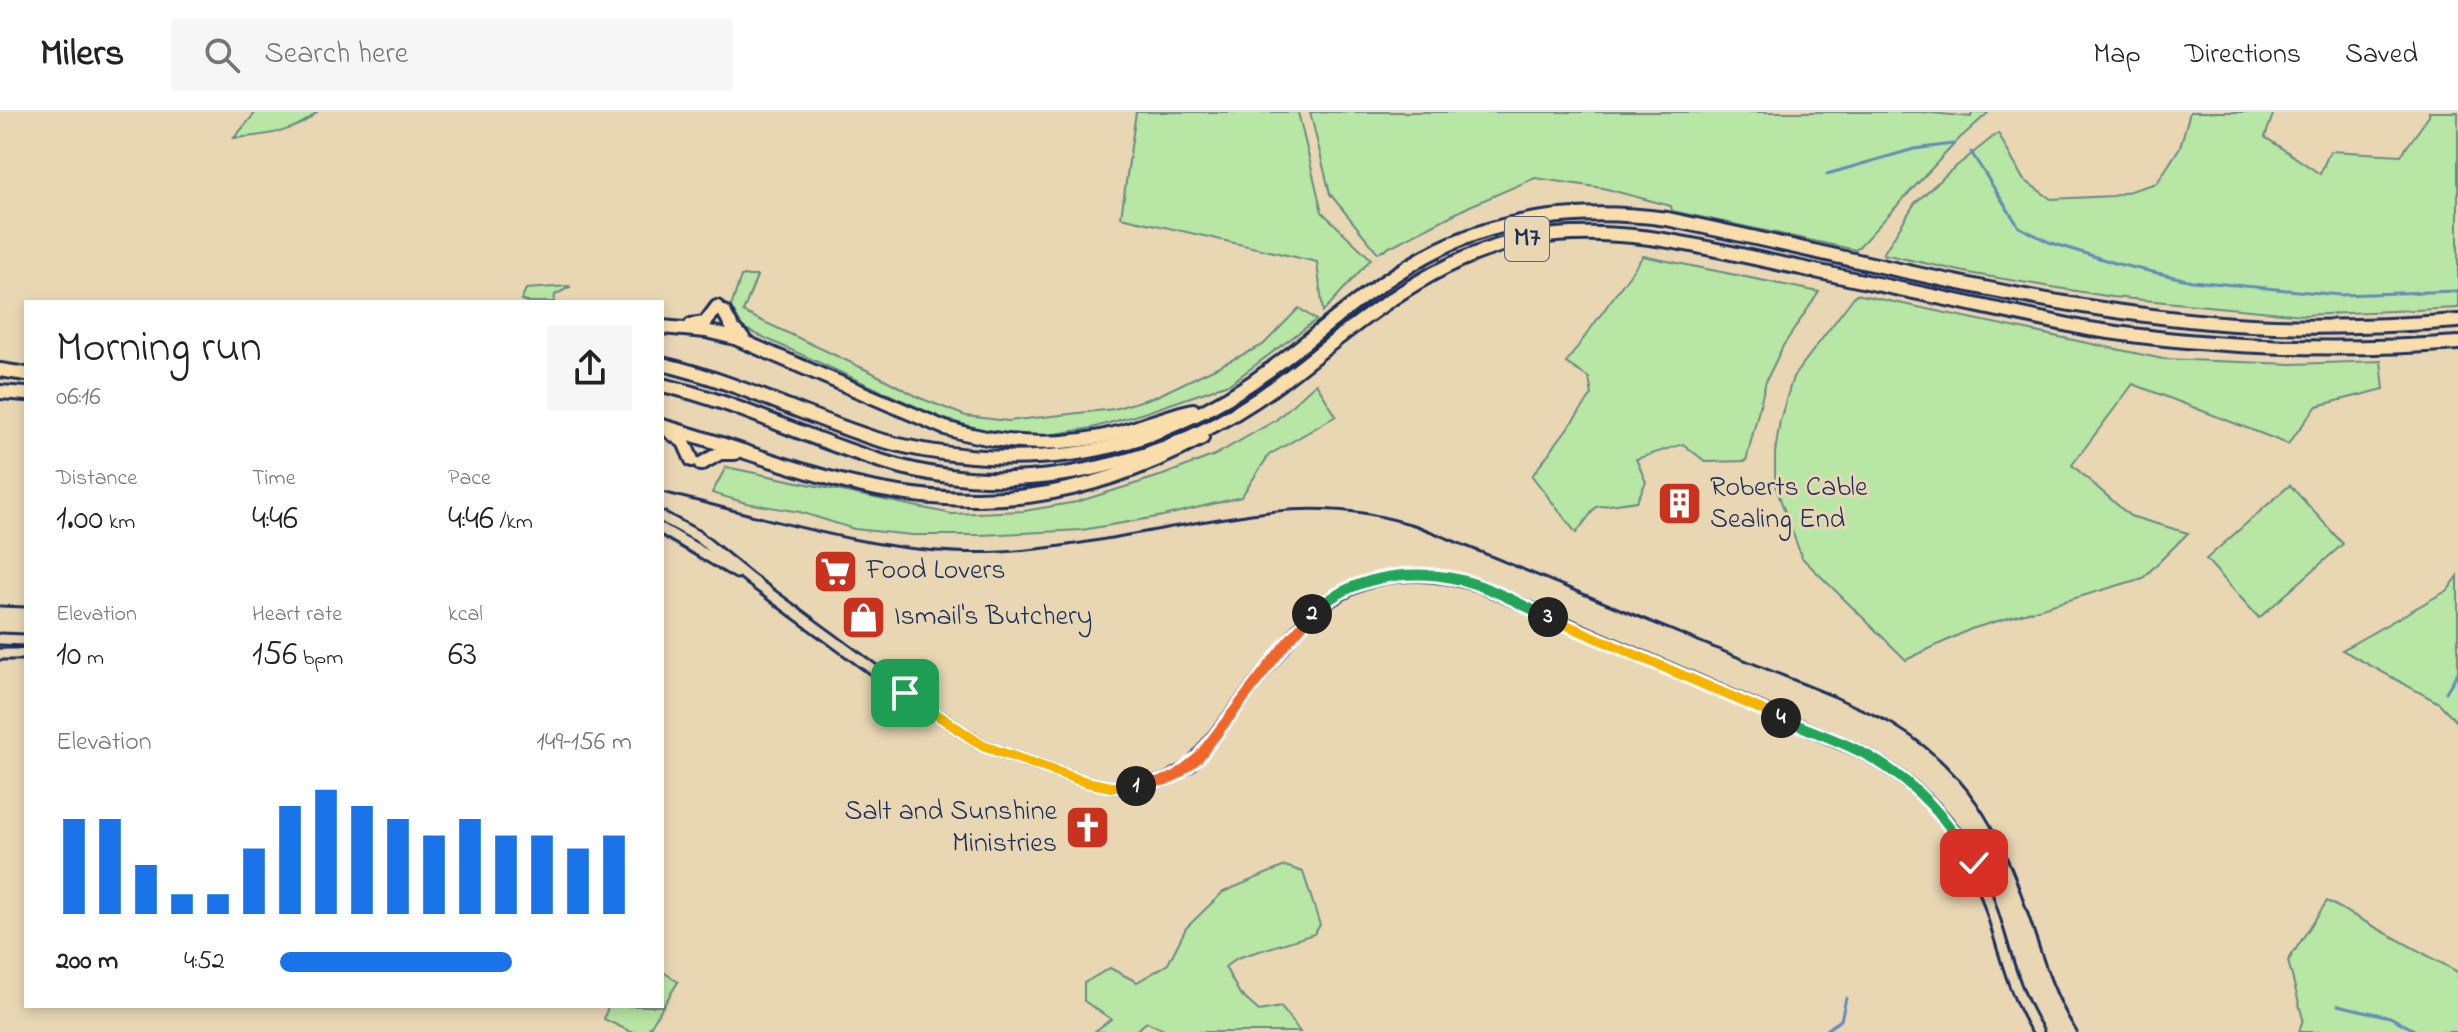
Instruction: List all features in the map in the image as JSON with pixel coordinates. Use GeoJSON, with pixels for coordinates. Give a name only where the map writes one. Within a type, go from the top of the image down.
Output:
{"type":"FeatureCollection","features":[{"type":"Feature","properties":{"kind":"highway","name":"M7"},"geometry":{"type":"LineString","coordinates":[[664,365],[731,383],[873,437],[911,447],[954,455],[1035,457],[1073,454],[1148,435],[1214,405],[1272,368],[1366,295],[1424,256],[1496,229],[1575,214],[1617,213],[1667,219],[2016,294],[2150,316],[2212,323],[2330,327],[2458,321]]}},
{"type":"Feature","properties":{"kind":"highway","name":"M7"},"geometry":{"type":"LineString","coordinates":[[664,386],[741,409],[892,464],[951,475],[1016,478],[1099,468],[1165,447],[1225,418],[1268,392],[1397,294],[1444,267],[1518,241],[1595,232],[1676,241],[2134,336],[2285,347],[2350,348],[2458,343]]}},
{"type":"Feature","properties":{"kind":"highway"},"geometry":{"type":"LineString","coordinates":[[667,328],[705,323],[720,310],[733,329],[753,344]]}},
{"type":"Feature","properties":{"kind":"highway"},"geometry":{"type":"LineString","coordinates":[[667,328],[720,334],[753,344],[945,428],[976,438],[1011,443],[1080,441],[1214,405]]}},
{"type":"Feature","properties":{"kind":"highway"},"geometry":{"type":"LineString","coordinates":[[664,427],[848,483],[911,496],[989,500],[1036,496],[1110,479],[1184,448],[1284,389],[1314,358]]}},
{"type":"Feature","properties":{"kind":"highway"},"geometry":{"type":"LineString","coordinates":[[0,370],[24,374]]}},
{"type":"Feature","properties":{"kind":"highway"},"geometry":{"type":"LineString","coordinates":[[0,392],[24,395]]}},
{"type":"Feature","properties":{"kind":"highway"},"geometry":{"type":"LineString","coordinates":[[664,427],[684,442],[696,462],[720,453],[750,455]]}},
{"type":"Feature","properties":{"kind":"main road"},"geometry":{"type":"LineString","coordinates":[[664,518],[697,536],[751,580],[983,746],[1086,782],[1111,787],[1166,780],[1191,765],[1302,624],[1320,607],[1342,593],[1364,583],[1390,577],[1433,575],[1458,579],[1490,590],[1861,752],[1914,789],[1944,819],[1974,863],[2020,1000],[2038,1032]]}},
{"type":"Feature","properties":{"kind":"main road"},"geometry":{"type":"LineString","coordinates":[[664,530],[751,580]]}},
{"type":"Feature","properties":{"kind":"main road"},"geometry":{"type":"LineString","coordinates":[[0,639],[24,640]]}},
{"type":"Feature","properties":{"kind":"main road"},"geometry":{"type":"LineString","coordinates":[[0,654],[24,654]]}},
{"type":"Feature","properties":{"kind":"green space"},"geometry":{"type":"Polygon","coordinates":[[[256,112],[317,112],[289,129],[234,138],[256,112]]]}},
{"type":"Feature","properties":{"kind":"green space"},"geometry":{"type":"Polygon","coordinates":[[[1136,112],[1298,112],[1322,212],[1371,259],[1323,312],[1317,262],[1121,217],[1136,112]]]}},
{"type":"Feature","properties":{"kind":"green space"},"geometry":{"type":"Polygon","coordinates":[[[1310,112],[1922,112],[1971,117],[1972,112],[1989,112],[1959,139],[1856,250],[1672,211],[1671,206],[1603,188],[1535,178],[1470,206],[1378,253],[1330,194],[1310,112]]]}},
{"type":"Feature","properties":{"kind":"green space"},"geometry":{"type":"Polygon","coordinates":[[[2190,112],[2274,112],[2265,137],[2320,174],[2330,151],[2401,155],[2429,112],[2458,112],[2458,308],[2303,315],[2112,297],[1974,274],[1883,254],[1915,203],[1998,133],[2023,179],[2051,199],[2113,196],[2157,183],[2180,147],[2190,112]]]}},
{"type":"Feature","properties":{"kind":"green space"},"geometry":{"type":"Polygon","coordinates":[[[1643,256],[1819,292],[1783,346],[1766,381],[1746,461],[1706,462],[1683,444],[1636,459],[1646,482],[1637,501],[1596,507],[1576,533],[1532,476],[1592,395],[1589,378],[1566,363],[1643,256]]]}},
{"type":"Feature","properties":{"kind":"green space"},"geometry":{"type":"Polygon","coordinates":[[[741,276],[757,276],[743,312],[920,398],[966,416],[1008,421],[1114,409],[1157,396],[1263,345],[1299,308],[1316,320],[1231,383],[1092,428],[1043,436],[994,433],[941,418],[743,328],[731,307],[741,276]]]}},
{"type":"Feature","properties":{"kind":"green space"},"geometry":{"type":"Polygon","coordinates":[[[570,287],[555,295],[554,300],[521,300],[526,289],[570,287]]]}},
{"type":"Feature","properties":{"kind":"green space"},"geometry":{"type":"Polygon","coordinates":[[[1856,294],[2163,359],[2292,364],[2381,361],[2384,389],[2317,406],[2288,444],[2133,384],[2072,465],[2130,516],[2188,533],[2143,578],[1971,629],[1906,660],[1802,558],[1775,485],[1775,453],[1780,420],[1793,377],[1856,294]]]}},
{"type":"Feature","properties":{"kind":"green space"},"geometry":{"type":"Polygon","coordinates":[[[1316,383],[1336,416],[1269,455],[1241,497],[1163,516],[1082,530],[912,535],[854,529],[800,512],[746,503],[712,493],[726,467],[952,514],[1024,511],[1077,502],[1215,455],[1276,420],[1316,383]]]}},
{"type":"Feature","properties":{"kind":"green space"},"geometry":{"type":"Polygon","coordinates":[[[2290,485],[2343,544],[2259,618],[2206,559],[2290,485]]]}},
{"type":"Feature","properties":{"kind":"green space"},"geometry":{"type":"Polygon","coordinates":[[[2458,576],[2458,723],[2439,703],[2342,650],[2448,590],[2458,576]]]}},
{"type":"Feature","properties":{"kind":"green space"},"geometry":{"type":"Polygon","coordinates":[[[1285,866],[1303,872],[1320,925],[1314,934],[1237,958],[1225,967],[1240,994],[1259,1011],[1281,1007],[1300,1032],[1169,1032],[1147,1022],[1134,1032],[1094,1032],[1111,1019],[1084,1001],[1084,983],[1110,968],[1137,982],[1168,964],[1186,928],[1223,892],[1285,866]]]}},
{"type":"Feature","properties":{"kind":"green space"},"geometry":{"type":"Polygon","coordinates":[[[2327,901],[2458,972],[2458,1032],[2299,1032],[2303,1019],[2288,961],[2327,901]]]}},
{"type":"Feature","properties":{"kind":"green space"},"geometry":{"type":"Polygon","coordinates":[[[664,972],[678,982],[664,1005],[664,972]]]}},
{"type":"Feature","properties":{"kind":"green space"},"geometry":{"type":"Polygon","coordinates":[[[607,1008],[662,1008],[647,1032],[631,1032],[604,1019],[607,1008]]]}},
{"type":"Feature","properties":{"kind":"waterway"},"geometry":{"type":"LineString","coordinates":[[1827,174],[1914,149],[1953,144]]}},
{"type":"Feature","properties":{"kind":"waterway"},"geometry":{"type":"LineString","coordinates":[[1971,152],[2019,227],[2049,242],[2118,264],[2192,281],[2340,295],[2458,291]]}},
{"type":"Feature","properties":{"kind":"waterway"},"geometry":{"type":"LineString","coordinates":[[2446,692],[2458,672]]}},
{"type":"Feature","properties":{"kind":"waterway"},"geometry":{"type":"LineString","coordinates":[[1823,1032],[1841,1020],[1846,998]]}},
{"type":"Feature","properties":{"kind":"waterway"},"geometry":{"type":"LineString","coordinates":[[2338,1005],[2390,1017],[2418,1032]]}},
{"type":"Feature","properties":{"kind":"railway"},"geometry":{"type":"LineString","coordinates":[[664,493],[873,543],[959,552],[1054,547],[1286,510],[1355,512],[1417,526],[1833,696],[1887,721],[1919,742],[1960,781],[1992,828],[2016,880],[2054,987],[2077,1032]]}},
{"type":"Feature","properties":{"kind":"railway"},"geometry":{"type":"LineString","coordinates":[[0,606],[24,607]]}},
{"type":"Feature","properties":{"kind":"place","name":"Roberts Cable Sealing End"},"geometry":{"type":"Point","coordinates":[1679,504]}},
{"type":"Feature","properties":{"kind":"place","name":"Food Lovers"},"geometry":{"type":"Point","coordinates":[835,571]}},
{"type":"Feature","properties":{"kind":"place","name":"Ismail's Butchery"},"geometry":{"type":"Point","coordinates":[863,617]}},
{"type":"Feature","properties":{"kind":"place","name":"Salt and Sunshine Ministries"},"geometry":{"type":"Point","coordinates":[1088,828]}},
{"type":"Feature","properties":{"kind":"route"},"geometry":{"type":"LineString","coordinates":[[905,693],[983,746],[1086,782],[1111,787],[1144,785],[1177,775],[1198,758],[1284,646],[1320,607],[1353,587],[1375,580],[1433,575],[1480,586],[1861,752],[1890,770],[1930,803],[1974,863]]}}]}
